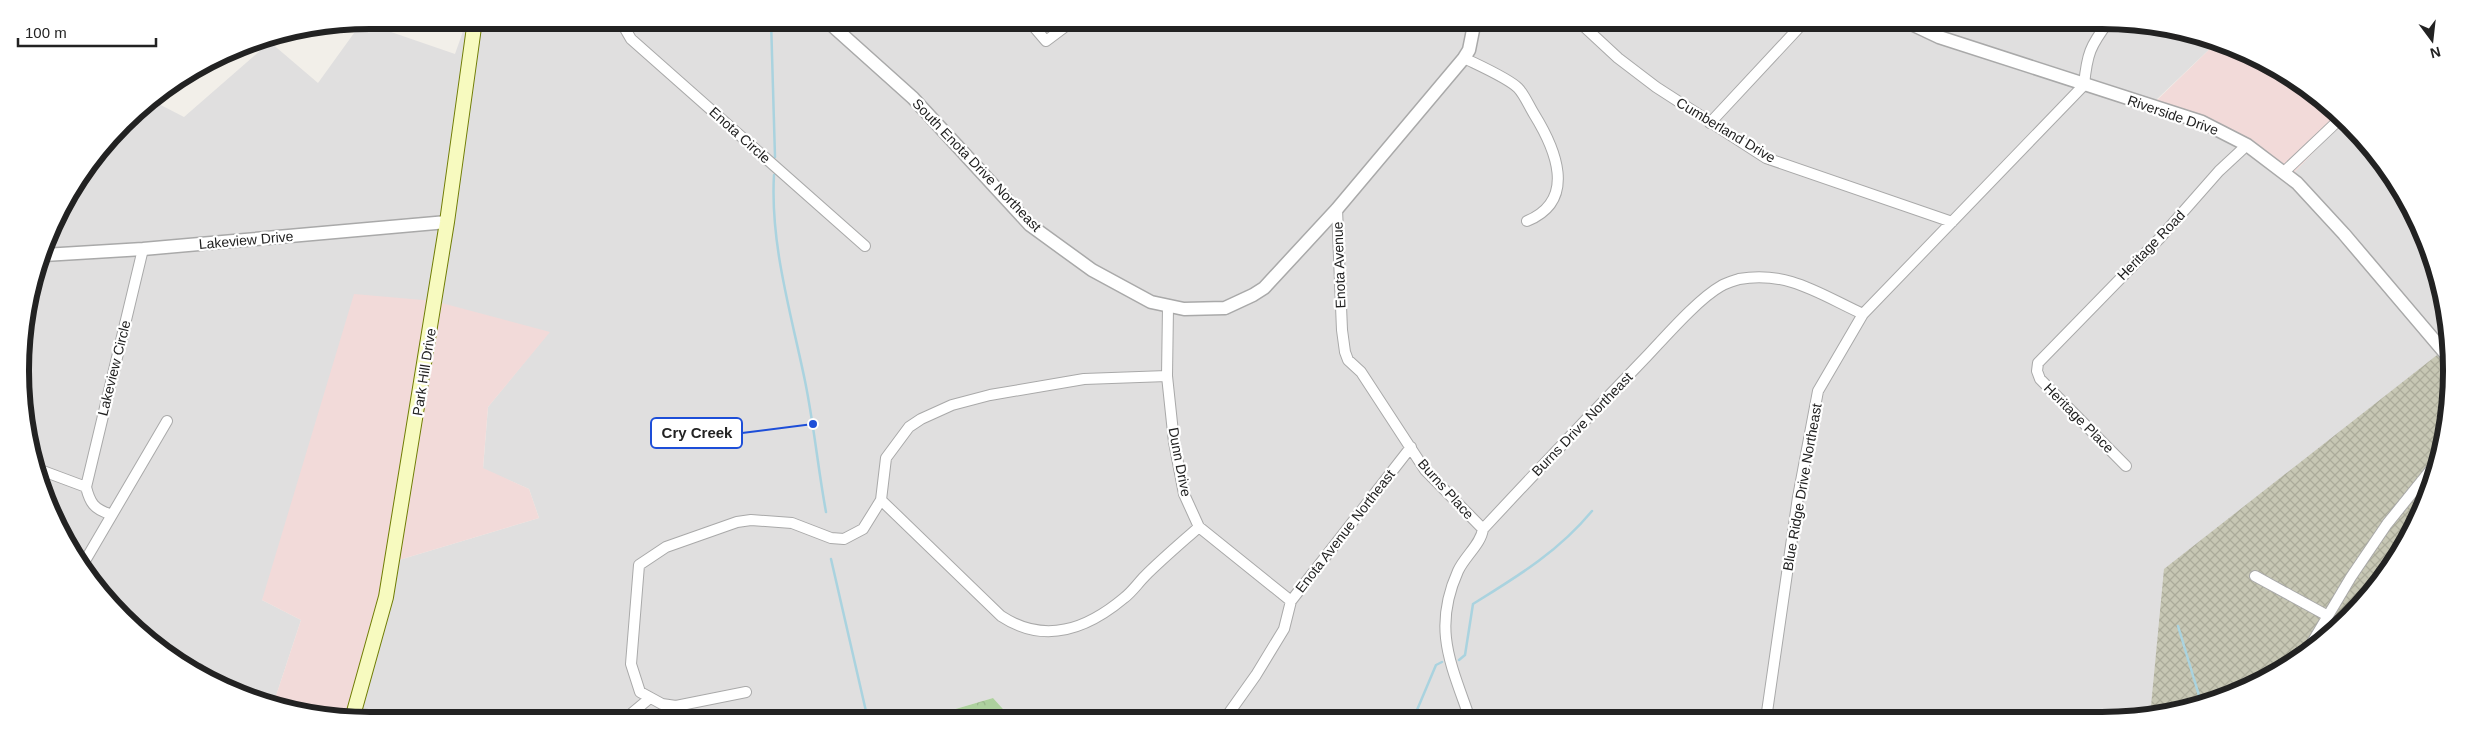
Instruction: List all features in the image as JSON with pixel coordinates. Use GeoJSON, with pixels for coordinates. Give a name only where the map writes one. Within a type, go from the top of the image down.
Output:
{"type":"FeatureCollection","features":[{"type":"Feature","properties":{"kind":"main road","name":"Park Hill Drive"},"geometry":{"type":"LineString","coordinates":[[354,712],[386,597],[447,222],[474,29]]}},
{"type":"Feature","properties":{"kind":"street","name":"Enota Circle"},"geometry":{"type":"LineString","coordinates":[[625,29],[631,39],[865,246]]}},
{"type":"Feature","properties":{"kind":"street","name":"South Enota Drive Northeast"},"geometry":{"type":"LineString","coordinates":[[836,29],[913,98],[1030,225],[1092,270],[1151,302],[1168,307],[1225,308],[1253,295],[1283,267],[1336,209]]}},
{"type":"Feature","properties":{"kind":"street"},"geometry":{"type":"LineString","coordinates":[[1036,29],[1046,41],[1062,29]]}},
{"type":"Feature","properties":{"kind":"street","name":"Enota Avenue"},"geometry":{"type":"LineString","coordinates":[[1411,447],[1361,372],[1348,360],[1345,352],[1342,330],[1336,209],[1464,58],[1469,50],[1473,29]]}},
{"type":"Feature","properties":{"kind":"street","name":"Cumberland Drive"},"geometry":{"type":"LineString","coordinates":[[1587,29],[1618,58],[1656,87],[1766,158],[1952,222]]}},
{"type":"Feature","properties":{"kind":"street"},"geometry":{"type":"LineString","coordinates":[[1710,123],[1798,29]]}},
{"type":"Feature","properties":{"kind":"street","name":"Riverside Drive"},"geometry":{"type":"LineString","coordinates":[[1922,29],[1939,37],[2202,122],[2247,145],[2297,183],[2344,234],[2443,351]]}},
{"type":"Feature","properties":{"kind":"street"},"geometry":{"type":"LineString","coordinates":[[2084,85],[2087,58],[2095,40],[2103,29]]}},
{"type":"Feature","properties":{"kind":"street"},"geometry":{"type":"LineString","coordinates":[[1464,58],[1518,88],[1543,129],[1558,168],[1560,179],[1551,201],[1540,216],[1527,220]]}},
{"type":"Feature","properties":{"kind":"street","name":"Blue Ridge Drive Northeast"},"geometry":{"type":"LineString","coordinates":[[1767,712],[1798,497],[1818,391],[1863,314],[2084,85]]}},
{"type":"Feature","properties":{"kind":"street"},"geometry":{"type":"LineString","coordinates":[[2284,172],[2336,123]]}},
{"type":"Feature","properties":{"kind":"street","name":"Heritage Road"},"geometry":{"type":"LineString","coordinates":[[2054,345],[2160,238],[2219,171],[2247,145]]}},
{"type":"Feature","properties":{"kind":"street","name":"Lakeview Drive"},"geometry":{"type":"LineString","coordinates":[[49,255],[143,249],[447,222]]}},
{"type":"Feature","properties":{"kind":"street","name":"Lakeview Circle"},"geometry":{"type":"LineString","coordinates":[[86,487],[143,249]]}},
{"type":"Feature","properties":{"kind":"street","name":"Burns Drive Northeast"},"geometry":{"type":"LineString","coordinates":[[1468,712],[1446,648],[1444,623],[1449,598],[1458,572],[1468,553],[1482,539],[1483,529],[1683,319],[1720,286],[1745,279],[1784,279],[1804,284],[1829,299],[1863,314]]}},
{"type":"Feature","properties":{"kind":"street","name":"Dunn Drive"},"geometry":{"type":"LineString","coordinates":[[1168,307],[1168,376],[1174,442],[1184,494],[1199,527],[1291,601]]}},
{"type":"Feature","properties":{"kind":"street","name":"Heritage Place"},"geometry":{"type":"LineString","coordinates":[[2054,345],[2038,363],[2037,371],[2040,379],[2126,466]]}},
{"type":"Feature","properties":{"kind":"street"},"geometry":{"type":"LineString","coordinates":[[746,692],[676,706],[662,704],[640,692],[630,664],[639,565],[666,547],[737,522],[751,520],[792,523],[831,538],[844,539],[863,529],[881,500],[886,458],[909,427],[952,406],[990,395],[1084,379],[1168,376]]}},
{"type":"Feature","properties":{"kind":"street"},"geometry":{"type":"LineString","coordinates":[[86,559],[110,514],[167,421]]}},
{"type":"Feature","properties":{"kind":"street","name":"Burns Place"},"geometry":{"type":"LineString","coordinates":[[1411,447],[1425,470],[1483,529]]}},
{"type":"Feature","properties":{"kind":"street","name":"Enota Avenue Northeast"},"geometry":{"type":"LineString","coordinates":[[1230,712],[1256,675],[1284,629],[1291,601],[1411,447]]}},
{"type":"Feature","properties":{"kind":"street"},"geometry":{"type":"LineString","coordinates":[[44,471],[86,487],[90,502],[98,510],[110,514]]}},
{"type":"Feature","properties":{"kind":"street"},"geometry":{"type":"LineString","coordinates":[[2315,638],[2351,577],[2387,524],[2427,475]]}},
{"type":"Feature","properties":{"kind":"street"},"geometry":{"type":"LineString","coordinates":[[881,500],[1001,616],[1012,623],[1046,631],[1066,630],[1097,619],[1126,597],[1145,576],[1199,527]]}},
{"type":"Feature","properties":{"kind":"street"},"geometry":{"type":"LineString","coordinates":[[2255,576],[2328,616]]}},
{"type":"Feature","properties":{"kind":"street"},"geometry":{"type":"LineString","coordinates":[[633,712],[650,698]]}},
{"type":"Feature","properties":{"kind":"shaded area"},"geometry":{"type":"Polygon","coordinates":[[[357,29],[382,29],[455,54],[464,29],[2124,29],[2168,35],[2211,47],[2156,100],[2289,178],[2339,125],[2373,162],[2408,219],[2425,261],[2437,304],[2443,362],[2158,707],[2124,712],[1006,712],[993,698],[945,712],[355,712],[399,560],[539,518],[529,489],[483,469],[488,407],[549,332],[262,600],[301,620],[275,699],[219,677],[162,642],[129,612],[99,579],[64,522],[40,459],[29,393],[29,348],[40,282],[64,219],[86,181],[114,145],[157,103],[184,117],[266,45],[272,43],[318,83],[357,29]]]}},
{"type":"Feature","properties":{"kind":"shaded area"},"geometry":{"type":"Polygon","coordinates":[[[2212,47],[2253,64],[2291,86],[2310,99],[2339,125],[2289,178],[2156,101],[2212,47]]]}},
{"type":"Feature","properties":{"kind":"shaded area"},"geometry":{"type":"Polygon","coordinates":[[[354,294],[434,301],[550,332],[488,407],[483,468],[529,489],[539,518],[399,560],[355,712],[304,706],[275,699],[301,620],[262,600],[354,294]]]}},
{"type":"Feature","properties":{"kind":"shaded area"},"geometry":{"type":"Polygon","coordinates":[[[2443,350],[2443,393],[2437,437],[2425,480],[2408,522],[2373,579],[2343,612],[2310,642],[2253,677],[2232,686],[2190,701],[2151,708],[2164,569],[2443,350]]]}},
{"type":"Feature","properties":{"kind":"green space"},"geometry":{"type":"Polygon","coordinates":[[[993,698],[1006,712],[945,712],[993,698]]]}},
{"type":"Feature","properties":{"kind":"waterway"},"geometry":{"type":"LineString","coordinates":[[771,29],[775,157]]}},
{"type":"Feature","properties":{"kind":"waterway"},"geometry":{"type":"LineString","coordinates":[[774,175],[775,227],[778,253],[808,397],[826,512]]}},
{"type":"Feature","properties":{"kind":"waterway"},"geometry":{"type":"LineString","coordinates":[[1459,660],[1465,655],[1473,604],[1537,562],[1565,539],[1592,511]]}},
{"type":"Feature","properties":{"kind":"waterway"},"geometry":{"type":"LineString","coordinates":[[831,559],[866,712]]}},
{"type":"Feature","properties":{"kind":"waterway"},"geometry":{"type":"LineString","coordinates":[[2178,626],[2200,698]]}},
{"type":"Feature","properties":{"kind":"waterway"},"geometry":{"type":"LineString","coordinates":[[1417,712],[1436,665],[1442,662]]}},
{"type":"Feature","properties":{"kind":"place","name":"Cry Creek"},"geometry":{"type":"Point","coordinates":[813,424]}}]}
